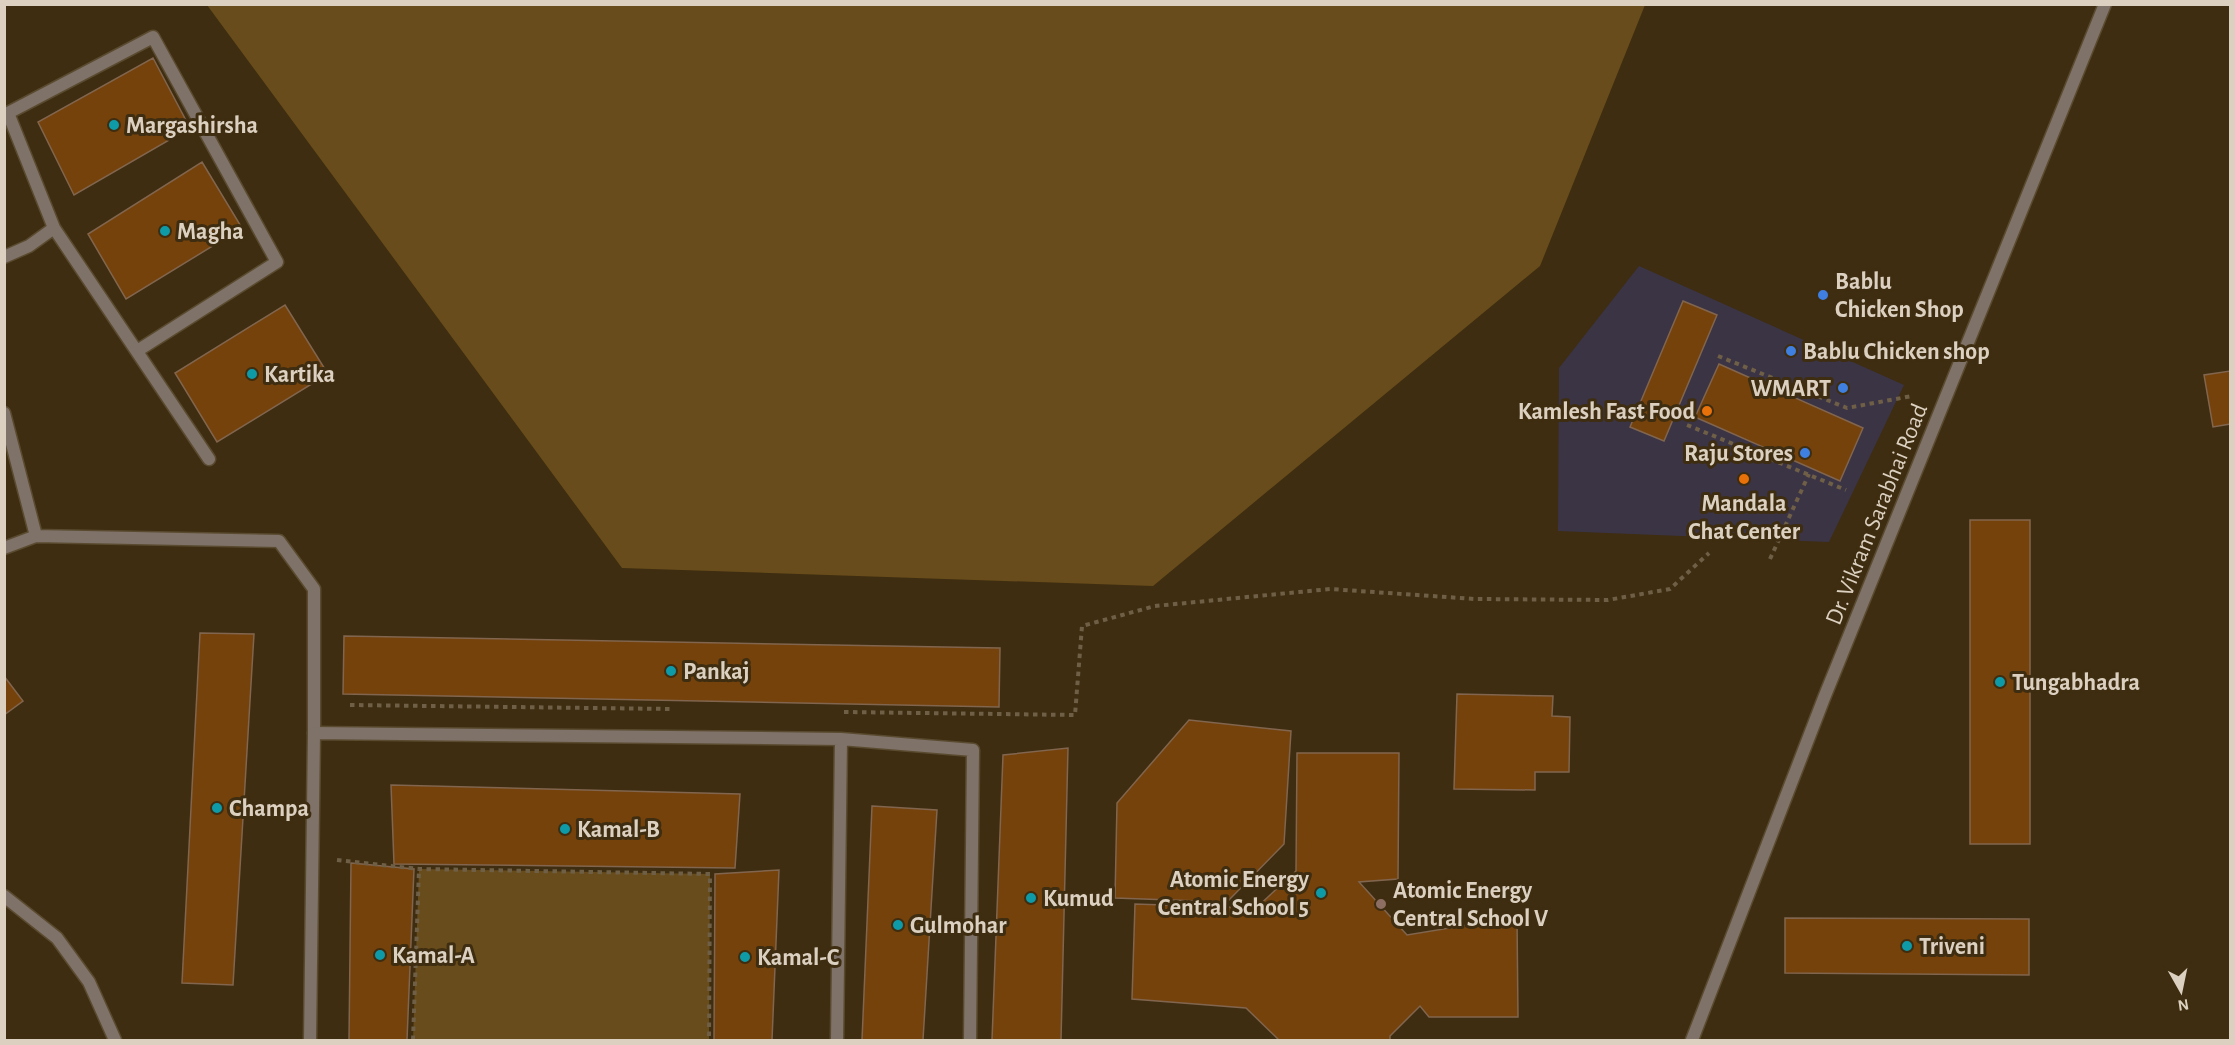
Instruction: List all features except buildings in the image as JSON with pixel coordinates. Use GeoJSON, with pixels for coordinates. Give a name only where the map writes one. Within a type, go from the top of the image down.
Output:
{"type":"FeatureCollection","features":[{"type":"Feature","properties":{"kind":"street","name":"Dr. Vikram Sarabhai Road"},"geometry":{"type":"LineString","coordinates":[[1692,1041],[1824,698],[2105,4]]}},
{"type":"Feature","properties":{"kind":"street"},"geometry":{"type":"LineString","coordinates":[[136,351],[277,261],[153,38],[8,113],[54,228],[136,351],[209,459]]}},
{"type":"Feature","properties":{"kind":"street"},"geometry":{"type":"LineString","coordinates":[[4,257],[29,246],[54,228]]}},
{"type":"Feature","properties":{"kind":"street"},"geometry":{"type":"LineString","coordinates":[[4,413],[36,536]]}},
{"type":"Feature","properties":{"kind":"street"},"geometry":{"type":"LineString","coordinates":[[4,548],[36,536],[279,541],[314,589],[310,1041]]}},
{"type":"Feature","properties":{"kind":"street"},"geometry":{"type":"LineString","coordinates":[[314,733],[841,740],[973,750],[970,1041]]}},
{"type":"Feature","properties":{"kind":"street"},"geometry":{"type":"LineString","coordinates":[[837,1041],[841,740]]}},
{"type":"Feature","properties":{"kind":"street"},"geometry":{"type":"LineString","coordinates":[[4,896],[57,938],[89,982],[116,1041]]}},
{"type":"Feature","properties":{"kind":"path"},"geometry":{"type":"LineString","coordinates":[[1718,356],[1847,408],[1912,396]]}},
{"type":"Feature","properties":{"kind":"path"},"geometry":{"type":"LineString","coordinates":[[1687,425],[1846,490]]}},
{"type":"Feature","properties":{"kind":"path"},"geometry":{"type":"LineString","coordinates":[[1770,560],[1809,474]]}},
{"type":"Feature","properties":{"kind":"path"},"geometry":{"type":"LineString","coordinates":[[837,712],[1075,715],[1082,626],[1155,606],[1330,589],[1475,599],[1608,600],[1670,589],[1709,554]]}},
{"type":"Feature","properties":{"kind":"path"},"geometry":{"type":"LineString","coordinates":[[350,705],[683,710]]}},
{"type":"Feature","properties":{"kind":"path"},"geometry":{"type":"LineString","coordinates":[[312,857],[419,869],[710,874],[709,1041]]}},
{"type":"Feature","properties":{"kind":"path"},"geometry":{"type":"LineString","coordinates":[[413,1041],[419,869]]}},
{"type":"Feature","properties":{"kind":"shaded area"},"geometry":{"type":"Polygon","coordinates":[[[207,5],[1645,5],[1540,266],[1153,586],[622,568],[207,5]]]}},
{"type":"Feature","properties":{"kind":"shaded area"},"geometry":{"type":"Polygon","coordinates":[[[1639,266],[1904,385],[1829,542],[1558,531],[1559,368],[1639,266]]]}},
{"type":"Feature","properties":{"kind":"shaded area"},"geometry":{"type":"Polygon","coordinates":[[[419,869],[710,874],[709,1040],[413,1040],[419,869]]]}},
{"type":"Feature","properties":{"kind":"place","name":"Margashirsha"},"geometry":{"type":"Point","coordinates":[114,125]}},
{"type":"Feature","properties":{"kind":"place","name":"Magha"},"geometry":{"type":"Point","coordinates":[165,231]}},
{"type":"Feature","properties":{"kind":"place","name":"Bablu Chicken Shop"},"geometry":{"type":"Point","coordinates":[1823,295]}},
{"type":"Feature","properties":{"kind":"place","name":"Bablu Chicken shop"},"geometry":{"type":"Point","coordinates":[1791,351]}},
{"type":"Feature","properties":{"kind":"place","name":"Kartika"},"geometry":{"type":"Point","coordinates":[252,374]}},
{"type":"Feature","properties":{"kind":"place","name":"WMART"},"geometry":{"type":"Point","coordinates":[1843,388]}},
{"type":"Feature","properties":{"kind":"place","name":"Kamlesh Fast Food"},"geometry":{"type":"Point","coordinates":[1707,411]}},
{"type":"Feature","properties":{"kind":"place","name":"Raju Stores"},"geometry":{"type":"Point","coordinates":[1805,453]}},
{"type":"Feature","properties":{"kind":"place","name":"Mandala Chat Center"},"geometry":{"type":"Point","coordinates":[1744,479]}},
{"type":"Feature","properties":{"kind":"place","name":"Pankaj"},"geometry":{"type":"Point","coordinates":[671,671]}},
{"type":"Feature","properties":{"kind":"place","name":"Tungabhadra"},"geometry":{"type":"Point","coordinates":[2000,682]}},
{"type":"Feature","properties":{"kind":"place","name":"Champa"},"geometry":{"type":"Point","coordinates":[217,808]}},
{"type":"Feature","properties":{"kind":"place","name":"Kamal-B"},"geometry":{"type":"Point","coordinates":[565,829]}},
{"type":"Feature","properties":{"kind":"place","name":"Atomic Energy Central School 5"},"geometry":{"type":"Point","coordinates":[1321,893]}},
{"type":"Feature","properties":{"kind":"place","name":"Kumud"},"geometry":{"type":"Point","coordinates":[1031,898]}},
{"type":"Feature","properties":{"kind":"place","name":"Atomic Energy Central School V"},"geometry":{"type":"Point","coordinates":[1381,904]}},
{"type":"Feature","properties":{"kind":"place","name":"Gulmohar"},"geometry":{"type":"Point","coordinates":[898,925]}},
{"type":"Feature","properties":{"kind":"place","name":"Triveni"},"geometry":{"type":"Point","coordinates":[1907,946]}},
{"type":"Feature","properties":{"kind":"place","name":"Kamal-A"},"geometry":{"type":"Point","coordinates":[380,955]}},
{"type":"Feature","properties":{"kind":"place","name":"Kamal-C"},"geometry":{"type":"Point","coordinates":[745,957]}}]}
